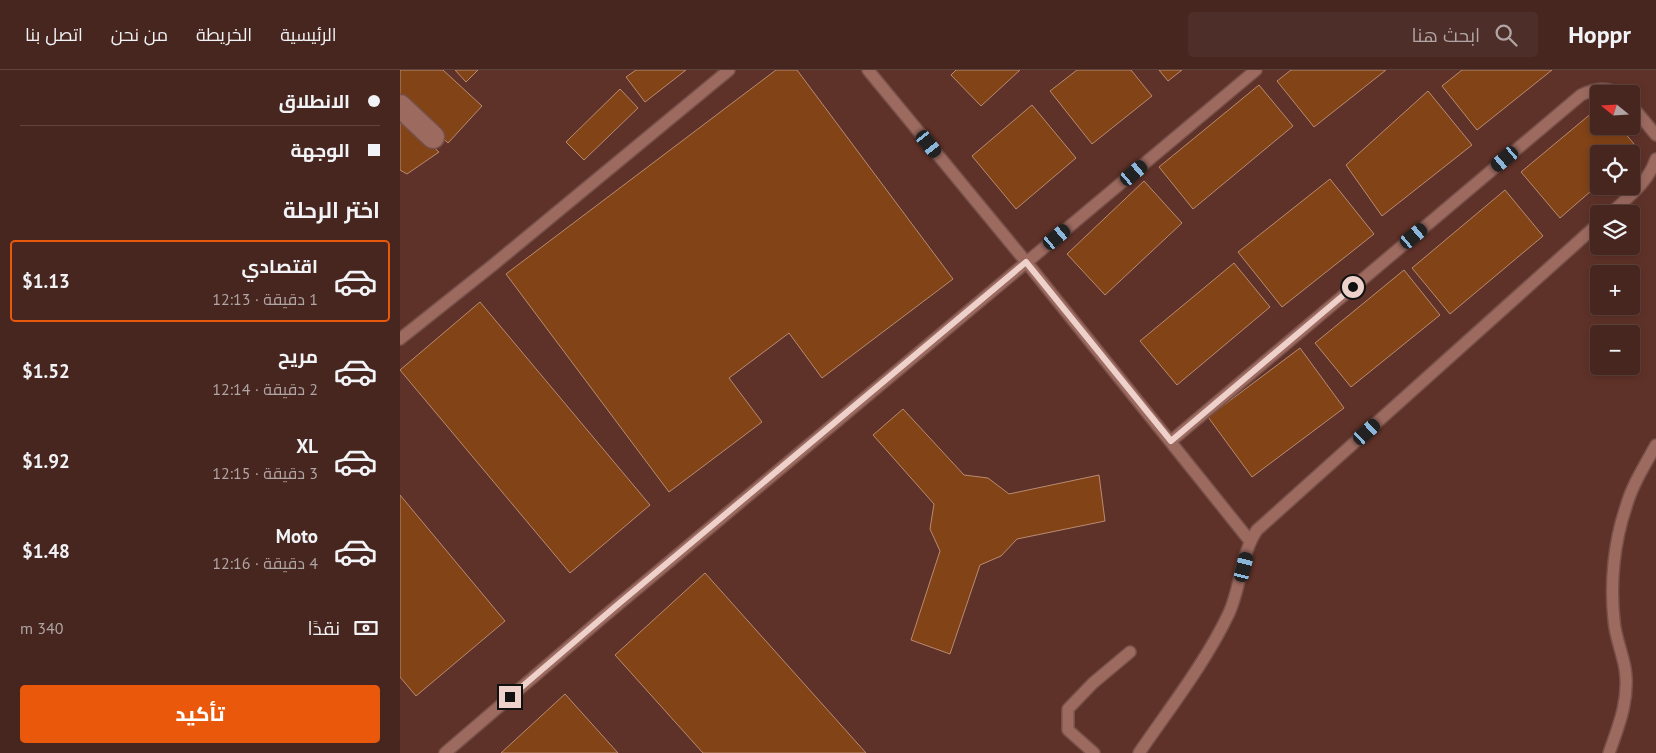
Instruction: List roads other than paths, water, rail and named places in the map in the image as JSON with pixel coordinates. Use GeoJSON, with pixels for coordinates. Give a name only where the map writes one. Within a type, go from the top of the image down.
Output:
{"type":"FeatureCollection","features":[{"type":"Feature","properties":{"kind":"street"},"geometry":{"type":"LineString","coordinates":[[400,106],[433,137]]}},
{"type":"Feature","properties":{"kind":"lane"},"geometry":{"type":"LineString","coordinates":[[400,339],[493,265],[729,70]]}},
{"type":"Feature","properties":{"kind":"lane"},"geometry":{"type":"LineString","coordinates":[[868,70],[1026,262],[1250,541]]}},
{"type":"Feature","properties":{"kind":"lane"},"geometry":{"type":"LineString","coordinates":[[445,753],[608,613],[1256,70]]}},
{"type":"Feature","properties":{"kind":"lane"},"geometry":{"type":"LineString","coordinates":[[1171,441],[1581,95],[1590,91]]}},
{"type":"Feature","properties":{"kind":"lane"},"geometry":{"type":"LineString","coordinates":[[1640,116],[1656,135]]}},
{"type":"Feature","properties":{"kind":"lane"},"geometry":{"type":"LineString","coordinates":[[1620,205],[1643,184],[1652,170],[1656,159]]}},
{"type":"Feature","properties":{"kind":"lane"},"geometry":{"type":"LineString","coordinates":[[1139,753],[1215,641],[1230,612],[1250,541],[1257,530],[1590,232]]}},
{"type":"Feature","properties":{"kind":"lane"},"geometry":{"type":"LineString","coordinates":[[1609,753],[1623,710],[1626,690],[1625,668],[1614,621],[1612,582],[1616,543],[1626,506],[1656,445]]}},
{"type":"Feature","properties":{"kind":"lane"},"geometry":{"type":"LineString","coordinates":[[1644,468],[1656,463]]}},
{"type":"Feature","properties":{"kind":"lane"},"geometry":{"type":"LineString","coordinates":[[1094,753],[1068,730],[1068,709],[1093,683],[1130,652]]}}]}
